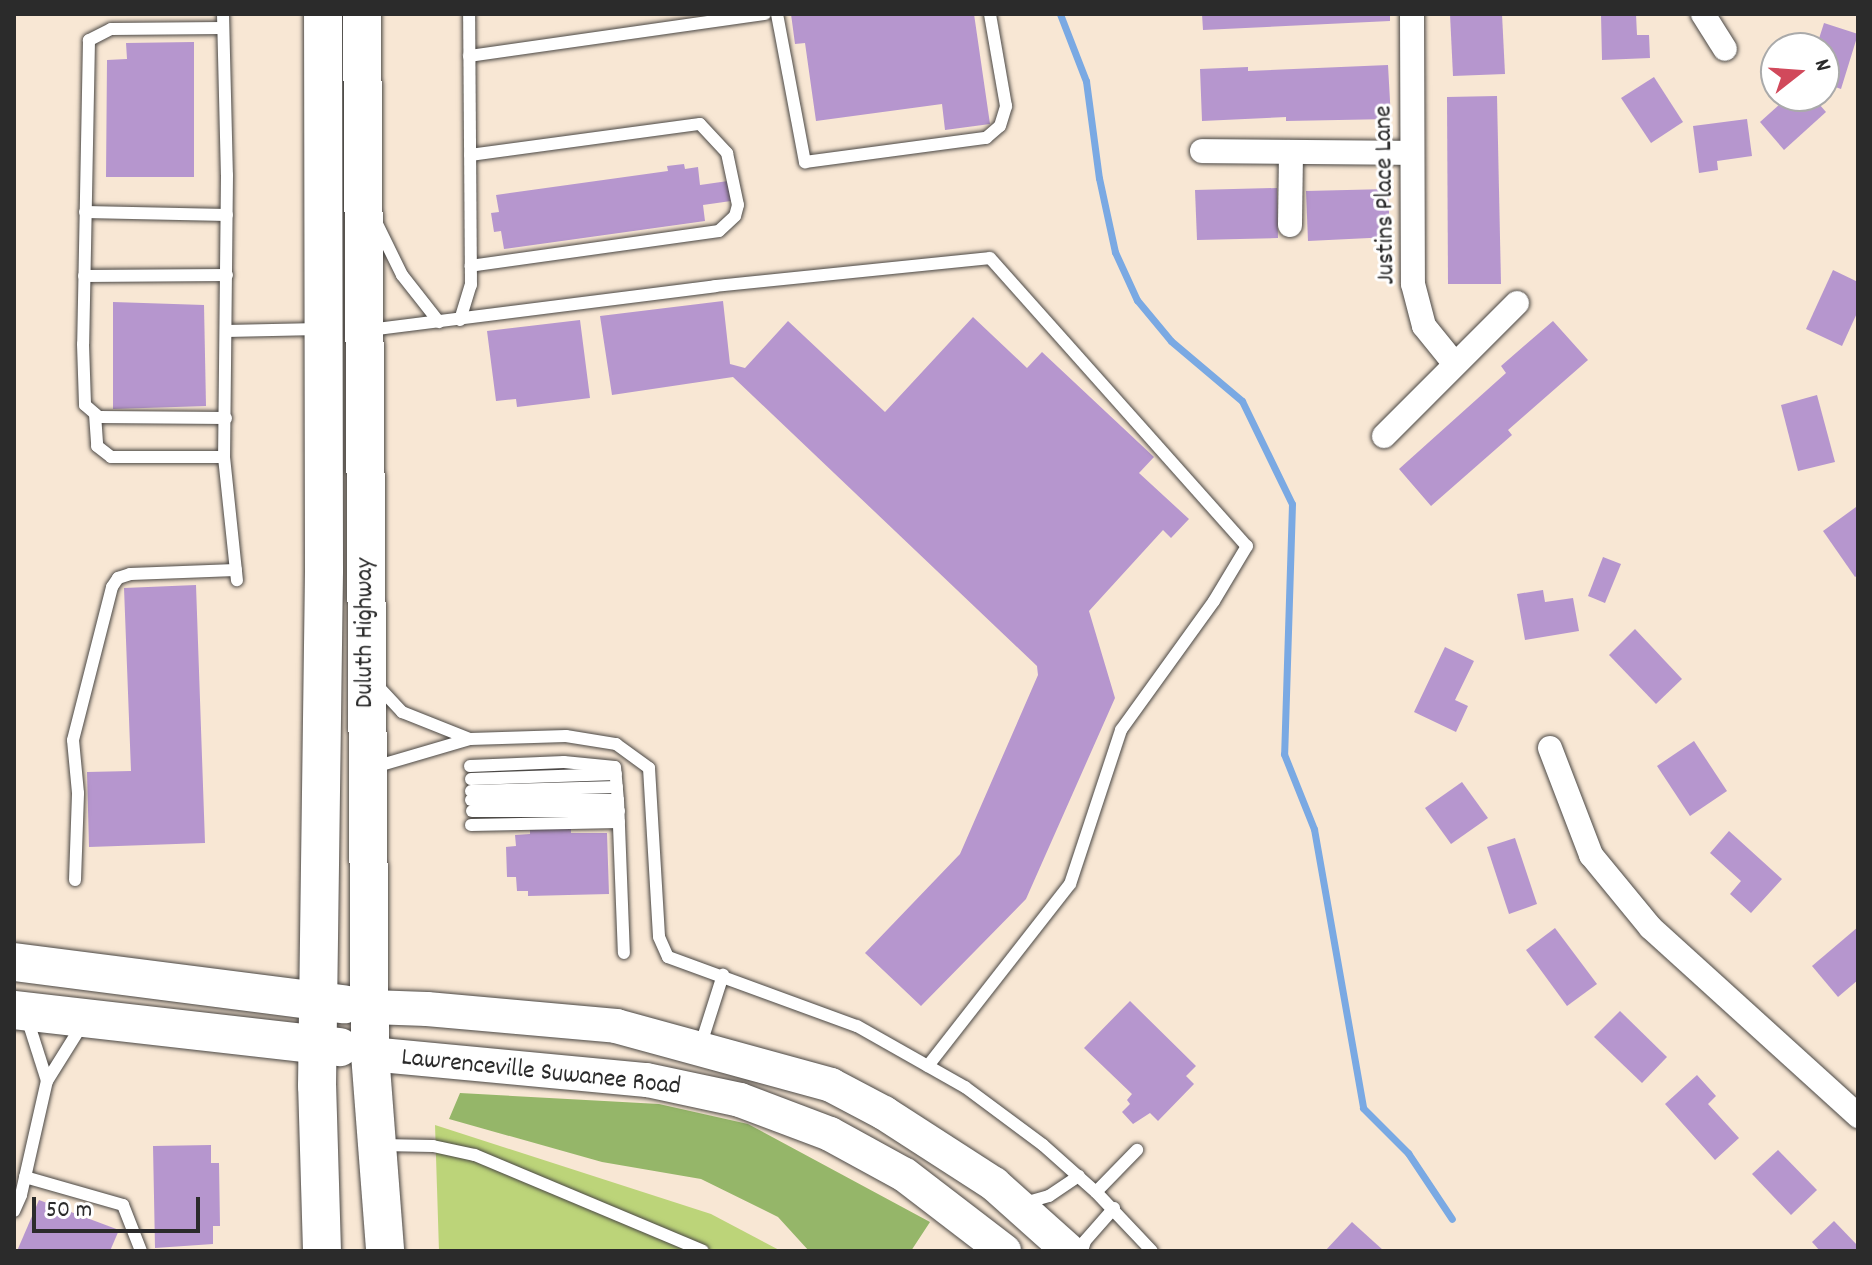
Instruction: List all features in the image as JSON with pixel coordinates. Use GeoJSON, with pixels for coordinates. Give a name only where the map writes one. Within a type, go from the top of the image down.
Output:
{"type":"FeatureCollection","features":[{"type":"Feature","properties":{"kind":"main road","name":"Duluth Highway"},"geometry":{"type":"LineString","coordinates":[[323,14],[366,674],[370,1054],[385,1251]]}},
{"type":"Feature","properties":{"kind":"main road","name":"Duluth Highway"},"geometry":{"type":"LineString","coordinates":[[322,1251],[317,1147],[318,1001],[345,329],[363,191],[362,14]]}},
{"type":"Feature","properties":{"kind":"main road"},"geometry":{"type":"LineString","coordinates":[[14,962],[371,1007]]}},
{"type":"Feature","properties":{"kind":"main road","name":"Lawrenceville Suwanee Road"},"geometry":{"type":"LineString","coordinates":[[371,1007],[616,1026],[831,1085],[936,1144],[1018,1204],[1069,1251]]}},
{"type":"Feature","properties":{"kind":"main road"},"geometry":{"type":"LineString","coordinates":[[19,1010],[318,1042],[370,1054]]}},
{"type":"Feature","properties":{"kind":"main road","name":"Lawrenceville Suwanee Road"},"geometry":{"type":"LineString","coordinates":[[370,1054],[647,1080],[740,1100],[830,1134],[905,1175],[1004,1251]]}},
{"type":"Feature","properties":{"kind":"street","name":"Justins Place Lane"},"geometry":{"type":"LineString","coordinates":[[1412,14],[1413,284],[1424,326],[1454,363]]}},
{"type":"Feature","properties":{"kind":"street"},"geometry":{"type":"LineString","coordinates":[[1703,14],[1725,49]]}},
{"type":"Feature","properties":{"kind":"street"},"geometry":{"type":"LineString","coordinates":[[1202,151],[1412,153]]}},
{"type":"Feature","properties":{"kind":"street"},"geometry":{"type":"LineString","coordinates":[[1290,225],[1291,152]]}},
{"type":"Feature","properties":{"kind":"street"},"geometry":{"type":"LineString","coordinates":[[1384,436],[1517,303]]}},
{"type":"Feature","properties":{"kind":"street"},"geometry":{"type":"LineString","coordinates":[[1550,748],[1591,855],[1651,928],[1852,1100]]}},
{"type":"Feature","properties":{"kind":"lane"},"geometry":{"type":"LineString","coordinates":[[75,880],[78,793],[73,740],[112,587],[118,578],[130,574],[236,575],[224,457],[227,215],[223,14]]}},
{"type":"Feature","properties":{"kind":"lane"},"geometry":{"type":"LineString","coordinates":[[460,320],[471,285],[469,14]]}},
{"type":"Feature","properties":{"kind":"lane"},"geometry":{"type":"LineString","coordinates":[[469,56],[765,14]]}},
{"type":"Feature","properties":{"kind":"lane"},"geometry":{"type":"LineString","coordinates":[[777,14],[805,162],[986,138],[1000,126],[1006,106],[990,14]]}},
{"type":"Feature","properties":{"kind":"lane"},"geometry":{"type":"LineString","coordinates":[[222,28],[111,29],[89,40],[84,276],[85,405],[99,417],[226,418]]}},
{"type":"Feature","properties":{"kind":"lane"},"geometry":{"type":"LineString","coordinates":[[470,155],[700,124],[727,153],[738,205],[735,216],[719,231],[470,266]]}},
{"type":"Feature","properties":{"kind":"lane"},"geometry":{"type":"LineString","coordinates":[[363,191],[402,275],[439,322]]}},
{"type":"Feature","properties":{"kind":"lane"},"geometry":{"type":"LineString","coordinates":[[85,212],[227,215]]}},
{"type":"Feature","properties":{"kind":"lane"},"geometry":{"type":"LineString","coordinates":[[226,331],[345,329],[460,320],[715,286],[990,258],[1247,546],[1214,601],[1121,730],[1070,884],[928,1066]]}},
{"type":"Feature","properties":{"kind":"lane"},"geometry":{"type":"LineString","coordinates":[[84,276],[227,275]]}},
{"type":"Feature","properties":{"kind":"lane"},"geometry":{"type":"LineString","coordinates":[[95,414],[97,446],[111,457],[224,457]]}},
{"type":"Feature","properties":{"kind":"lane"},"geometry":{"type":"LineString","coordinates":[[366,674],[402,712],[470,739]]}},
{"type":"Feature","properties":{"kind":"lane"},"geometry":{"type":"LineString","coordinates":[[367,770],[470,739],[566,736],[616,744],[649,768],[659,937],[668,957],[857,1026],[965,1087],[1079,1176],[1114,1208],[1152,1251]]}},
{"type":"Feature","properties":{"kind":"lane"},"geometry":{"type":"LineString","coordinates":[[471,789],[564,762],[615,767],[624,953]]}},
{"type":"Feature","properties":{"kind":"lane"},"geometry":{"type":"LineString","coordinates":[[471,789],[618,799]]}},
{"type":"Feature","properties":{"kind":"lane"},"geometry":{"type":"LineString","coordinates":[[471,789],[618,799]]}},
{"type":"Feature","properties":{"kind":"lane"},"geometry":{"type":"LineString","coordinates":[[471,825],[618,799]]}},
{"type":"Feature","properties":{"kind":"lane"},"geometry":{"type":"LineString","coordinates":[[700,1047],[723,975]]}},
{"type":"Feature","properties":{"kind":"lane"},"geometry":{"type":"LineString","coordinates":[[19,1010],[47,1081]]}},
{"type":"Feature","properties":{"kind":"lane"},"geometry":{"type":"LineString","coordinates":[[14,1211],[47,1081],[88,1016]]}},
{"type":"Feature","properties":{"kind":"lane"},"geometry":{"type":"LineString","coordinates":[[377,1145],[433,1146],[475,1155],[703,1251]]}},
{"type":"Feature","properties":{"kind":"lane"},"geometry":{"type":"LineString","coordinates":[[1096,1192],[1137,1150]]}},
{"type":"Feature","properties":{"kind":"lane"},"geometry":{"type":"LineString","coordinates":[[1018,1204],[1049,1196],[1079,1176]]}},
{"type":"Feature","properties":{"kind":"lane"},"geometry":{"type":"LineString","coordinates":[[25,1177],[123,1205],[141,1251]]}},
{"type":"Feature","properties":{"kind":"lane"},"geometry":{"type":"LineString","coordinates":[[1082,1251],[1085,1241],[1114,1208]]}},
{"type":"Feature","properties":{"kind":"green space"},"geometry":{"type":"Polygon","coordinates":[[[460,1093],[659,1104],[748,1124],[930,1222],[911,1251],[809,1251],[778,1217],[701,1179],[602,1162],[449,1119],[460,1093]]]}},
{"type":"Feature","properties":{"kind":"green space"},"geometry":{"type":"Polygon","coordinates":[[[435,1125],[711,1214],[781,1251],[439,1251],[435,1125]]]}},
{"type":"Feature","properties":{"kind":"building"},"geometry":{"type":"Polygon","coordinates":[[[791,14],[974,14],[990,124],[945,130],[942,104],[816,121],[805,43],[795,44],[791,14]]]}},
{"type":"Feature","properties":{"kind":"building"},"geometry":{"type":"Polygon","coordinates":[[[1202,14],[1390,14],[1390,21],[1203,30],[1202,14]]]}},
{"type":"Feature","properties":{"kind":"building"},"geometry":{"type":"Polygon","coordinates":[[[1450,14],[1502,14],[1505,74],[1453,76],[1450,14]]]}},
{"type":"Feature","properties":{"kind":"building"},"geometry":{"type":"Polygon","coordinates":[[[1601,14],[1636,14],[1637,35],[1649,35],[1650,58],[1602,60],[1601,14]]]}},
{"type":"Feature","properties":{"kind":"building"},"geometry":{"type":"Polygon","coordinates":[[[1824,23],[1858,34],[1841,89],[1840,32],[1821,32],[1824,23]]]}},
{"type":"Feature","properties":{"kind":"building"},"geometry":{"type":"Polygon","coordinates":[[[194,42],[194,177],[106,177],[107,60],[127,59],[126,43],[194,42]]]}},
{"type":"Feature","properties":{"kind":"building"},"geometry":{"type":"Polygon","coordinates":[[[1388,65],[1391,119],[1286,121],[1286,117],[1202,121],[1200,69],[1248,67],[1248,71],[1388,65]]]}},
{"type":"Feature","properties":{"kind":"building"},"geometry":{"type":"Polygon","coordinates":[[[1654,77],[1683,122],[1651,143],[1621,98],[1654,77]]]}},
{"type":"Feature","properties":{"kind":"building"},"geometry":{"type":"Polygon","coordinates":[[[1497,96],[1501,284],[1448,284],[1447,97],[1497,96]]]}},
{"type":"Feature","properties":{"kind":"building"},"geometry":{"type":"Polygon","coordinates":[[[1771,112],[1826,112],[1784,150],[1760,122],[1771,112]]]}},
{"type":"Feature","properties":{"kind":"building"},"geometry":{"type":"Polygon","coordinates":[[[1747,119],[1752,156],[1717,161],[1718,170],[1699,173],[1693,126],[1747,119]]]}},
{"type":"Feature","properties":{"kind":"building"},"geometry":{"type":"Polygon","coordinates":[[[684,164],[685,169],[698,167],[700,185],[728,181],[731,201],[703,205],[705,221],[504,249],[501,231],[494,232],[491,213],[499,212],[496,195],[668,171],[667,166],[684,164]]]}},
{"type":"Feature","properties":{"kind":"building"},"geometry":{"type":"Polygon","coordinates":[[[1277,188],[1278,238],[1197,240],[1195,190],[1277,188]]]}},
{"type":"Feature","properties":{"kind":"building"},"geometry":{"type":"Polygon","coordinates":[[[1388,189],[1390,237],[1308,241],[1306,191],[1388,189]]]}},
{"type":"Feature","properties":{"kind":"building"},"geometry":{"type":"Polygon","coordinates":[[[1833,270],[1858,282],[1858,311],[1842,346],[1806,329],[1833,270]]]}},
{"type":"Feature","properties":{"kind":"building"},"geometry":{"type":"Polygon","coordinates":[[[723,301],[730,364],[745,368],[788,321],[885,412],[973,317],[1027,368],[1042,352],[1154,457],[1139,473],[1189,519],[1171,538],[1163,530],[1089,611],[1115,698],[1026,899],[921,1006],[865,953],[960,854],[1038,675],[1037,666],[733,377],[612,395],[600,316],[723,301]]]}},
{"type":"Feature","properties":{"kind":"building"},"geometry":{"type":"Polygon","coordinates":[[[113,302],[204,305],[206,406],[113,409],[113,302]]]}},
{"type":"Feature","properties":{"kind":"building"},"geometry":{"type":"Polygon","coordinates":[[[580,320],[590,398],[517,407],[516,399],[496,401],[487,331],[580,320]]]}},
{"type":"Feature","properties":{"kind":"building"},"geometry":{"type":"Polygon","coordinates":[[[1553,321],[1588,360],[1508,430],[1512,435],[1431,506],[1399,469],[1506,373],[1501,366],[1553,321]]]}},
{"type":"Feature","properties":{"kind":"building"},"geometry":{"type":"Polygon","coordinates":[[[1817,395],[1835,462],[1798,471],[1781,405],[1817,395]]]}},
{"type":"Feature","properties":{"kind":"building"},"geometry":{"type":"Polygon","coordinates":[[[1856,507],[1858,575],[1855,577],[1823,531],[1856,507]]]}},
{"type":"Feature","properties":{"kind":"building"},"geometry":{"type":"Polygon","coordinates":[[[1603,557],[1621,564],[1605,603],[1588,596],[1603,557]]]}},
{"type":"Feature","properties":{"kind":"building"},"geometry":{"type":"Polygon","coordinates":[[[196,585],[205,843],[89,847],[87,772],[131,771],[124,588],[196,585]]]}},
{"type":"Feature","properties":{"kind":"building"},"geometry":{"type":"Polygon","coordinates":[[[1543,590],[1545,602],[1573,598],[1579,631],[1525,640],[1517,594],[1543,590]]]}},
{"type":"Feature","properties":{"kind":"building"},"geometry":{"type":"Polygon","coordinates":[[[1635,629],[1682,679],[1656,704],[1609,655],[1635,629]]]}},
{"type":"Feature","properties":{"kind":"building"},"geometry":{"type":"Polygon","coordinates":[[[1445,647],[1474,661],[1455,700],[1468,706],[1456,732],[1414,712],[1445,647]]]}},
{"type":"Feature","properties":{"kind":"building"},"geometry":{"type":"Polygon","coordinates":[[[1694,741],[1727,791],[1690,816],[1657,766],[1694,741]]]}},
{"type":"Feature","properties":{"kind":"building"},"geometry":{"type":"Polygon","coordinates":[[[564,762],[566,829],[571,829],[571,833],[607,833],[609,894],[528,896],[528,891],[517,891],[516,877],[507,877],[506,847],[516,846],[515,835],[530,834],[530,830],[535,830],[533,763],[564,762]]]}},
{"type":"Feature","properties":{"kind":"building"},"geometry":{"type":"Polygon","coordinates":[[[1462,782],[1488,818],[1451,844],[1425,808],[1462,782]]]}},
{"type":"Feature","properties":{"kind":"building"},"geometry":{"type":"Polygon","coordinates":[[[1729,831],[1782,879],[1751,913],[1730,894],[1741,881],[1710,853],[1729,831]]]}},
{"type":"Feature","properties":{"kind":"building"},"geometry":{"type":"Polygon","coordinates":[[[1515,838],[1537,904],[1509,914],[1487,847],[1515,838]]]}},
{"type":"Feature","properties":{"kind":"building"},"geometry":{"type":"Polygon","coordinates":[[[1858,927],[1858,980],[1838,997],[1812,966],[1858,927]]]}},
{"type":"Feature","properties":{"kind":"building"},"geometry":{"type":"Polygon","coordinates":[[[1555,928],[1597,984],[1567,1006],[1526,950],[1555,928]]]}},
{"type":"Feature","properties":{"kind":"building"},"geometry":{"type":"Polygon","coordinates":[[[1130,1001],[1196,1066],[1186,1076],[1194,1084],[1158,1121],[1150,1113],[1133,1124],[1122,1112],[1130,1104],[1127,1100],[1132,1094],[1084,1048],[1130,1001]]]}},
{"type":"Feature","properties":{"kind":"building"},"geometry":{"type":"Polygon","coordinates":[[[1620,1011],[1667,1057],[1642,1083],[1594,1037],[1620,1011]]]}},
{"type":"Feature","properties":{"kind":"building"},"geometry":{"type":"Polygon","coordinates":[[[1697,1075],[1716,1096],[1708,1104],[1739,1138],[1715,1160],[1665,1104],[1697,1075]]]}},
{"type":"Feature","properties":{"kind":"building"},"geometry":{"type":"Polygon","coordinates":[[[211,1145],[211,1163],[219,1163],[220,1226],[213,1226],[213,1244],[155,1248],[153,1146],[211,1145]]]}},
{"type":"Feature","properties":{"kind":"building"},"geometry":{"type":"Polygon","coordinates":[[[1778,1150],[1817,1190],[1791,1215],[1752,1174],[1778,1150]]]}},
{"type":"Feature","properties":{"kind":"building"},"geometry":{"type":"Polygon","coordinates":[[[39,1200],[119,1230],[110,1251],[17,1251],[39,1200]]]}},
{"type":"Feature","properties":{"kind":"building"},"geometry":{"type":"Polygon","coordinates":[[[1834,1221],[1858,1246],[1858,1251],[1820,1251],[1812,1242],[1834,1221]]]}},
{"type":"Feature","properties":{"kind":"building"},"geometry":{"type":"Polygon","coordinates":[[[1352,1222],[1384,1251],[1325,1251],[1352,1222]]]}},
{"type":"Feature","properties":{"kind":"waterway"},"geometry":{"type":"LineString","coordinates":[[1060,14],[1086,81],[1099,178],[1115,252],[1137,300],[1171,341],[1242,401],[1292,504],[1284,754],[1314,829],[1363,1108],[1408,1153],[1452,1219]]}}]}
